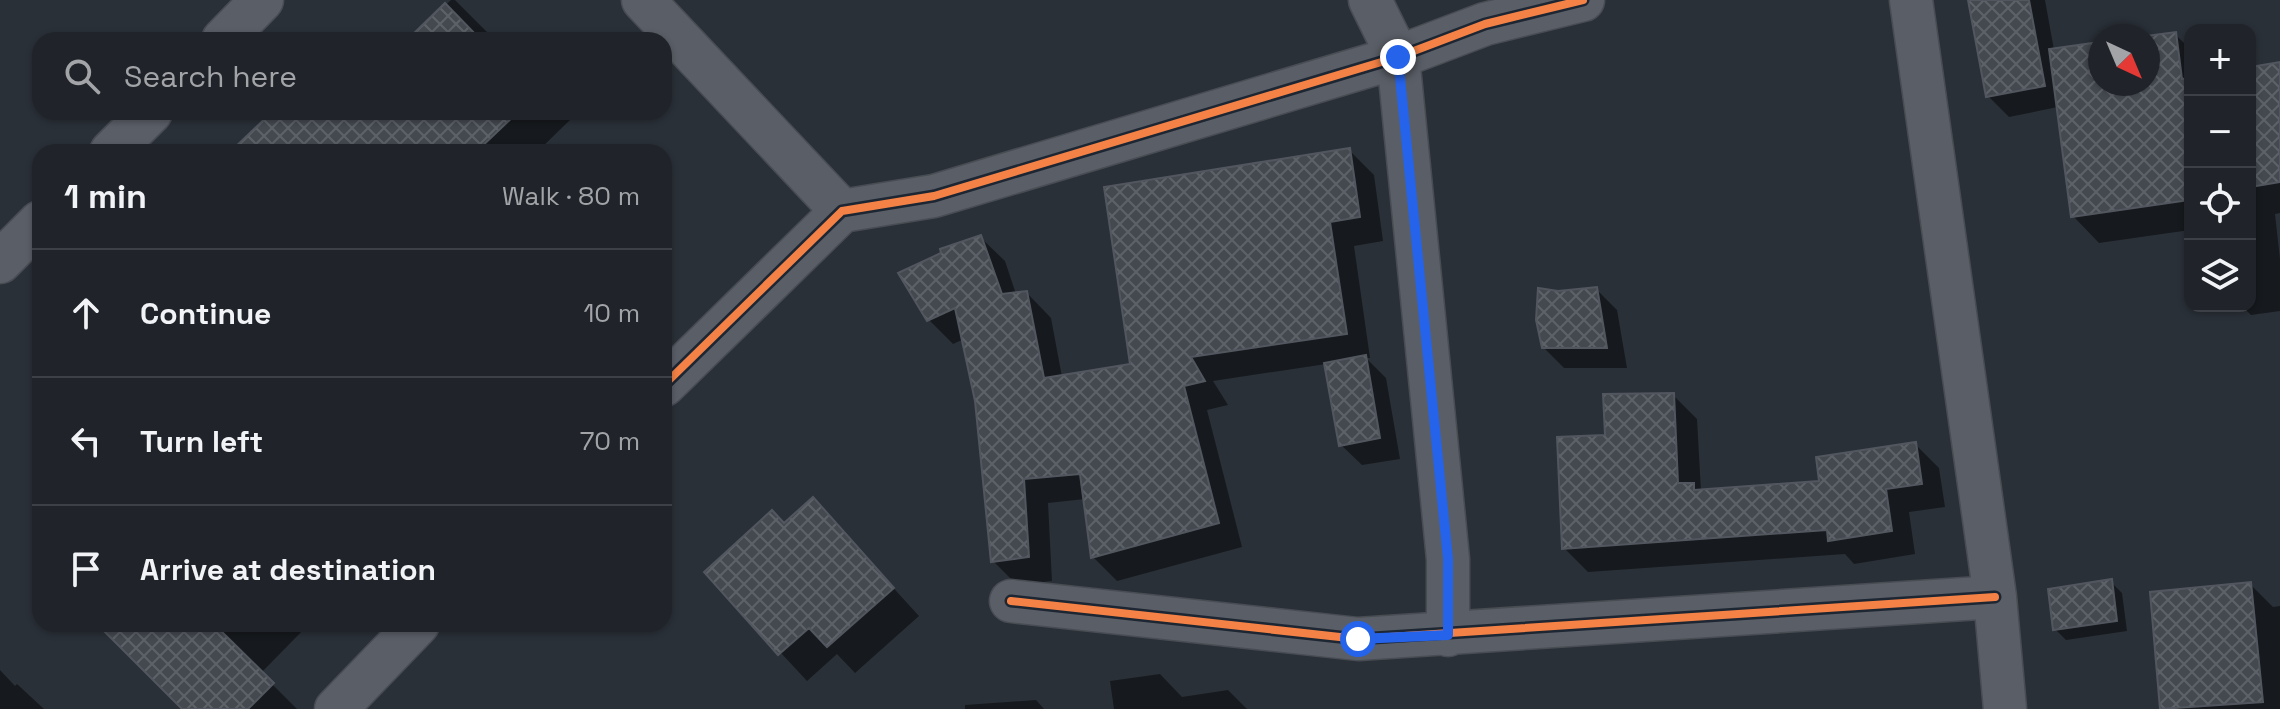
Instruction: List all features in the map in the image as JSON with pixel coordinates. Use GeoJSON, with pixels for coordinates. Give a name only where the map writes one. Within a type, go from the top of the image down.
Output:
{"type":"FeatureCollection","features":[{"type":"Feature","properties":{"kind":"street"},"geometry":{"type":"LineString","coordinates":[[231,32],[262,0]]}},
{"type":"Feature","properties":{"kind":"street"},"geometry":{"type":"LineString","coordinates":[[643,0],[842,211]]}},
{"type":"Feature","properties":{"kind":"street"},"geometry":{"type":"LineString","coordinates":[[1370,0],[1398,57],[1448,559],[1448,635]]}},
{"type":"Feature","properties":{"kind":"street"},"geometry":{"type":"LineString","coordinates":[[672,377],[842,211],[934,196],[1398,57],[1485,24],[1583,0]]}},
{"type":"Feature","properties":{"kind":"street"},"geometry":{"type":"LineString","coordinates":[[1911,0],[1995,597],[2005,709]]}},
{"type":"Feature","properties":{"kind":"street"},"geometry":{"type":"LineString","coordinates":[[119,144],[143,120]]}},
{"type":"Feature","properties":{"kind":"street"},"geometry":{"type":"LineString","coordinates":[[0,262],[32,230]]}},
{"type":"Feature","properties":{"kind":"street"},"geometry":{"type":"LineString","coordinates":[[1011,601],[1358,639],[1995,597]]}},
{"type":"Feature","properties":{"kind":"street"},"geometry":{"type":"LineString","coordinates":[[336,709],[410,632]]}},
{"type":"Feature","properties":{"kind":"building"},"geometry":{"type":"Polygon","coordinates":[[[1968,0],[2029,0],[2045,86],[1986,97],[1968,0]]]}},
{"type":"Feature","properties":{"kind":"building"},"geometry":{"type":"Polygon","coordinates":[[[445,3],[473,32],[415,32],[445,3]]]}},
{"type":"Feature","properties":{"kind":"building"},"geometry":{"type":"Polygon","coordinates":[[[2176,32],[2184,79],[2184,201],[2071,217],[2049,49],[2088,44],[2088,96],[2160,96],[2160,34],[2176,32]]]}},
{"type":"Feature","properties":{"kind":"building"},"geometry":{"type":"Polygon","coordinates":[[[2280,62],[2280,182],[2256,186],[2256,96],[2256,66],[2280,62]]]}},
{"type":"Feature","properties":{"kind":"building"},"geometry":{"type":"Polygon","coordinates":[[[264,120],[510,120],[484,144],[238,144],[264,120]]]}},
{"type":"Feature","properties":{"kind":"building"},"geometry":{"type":"Polygon","coordinates":[[[1350,148],[1360,217],[1330,222],[1347,334],[1191,357],[1205,381],[1184,386],[1219,523],[1091,558],[1080,474],[1024,479],[1029,557],[991,562],[975,401],[955,308],[927,321],[898,273],[941,253],[940,249],[981,235],[1002,294],[1027,291],[1044,378],[1130,364],[1104,187],[1350,148]]]}},
{"type":"Feature","properties":{"kind":"building"},"geometry":{"type":"Polygon","coordinates":[[[1597,287],[1607,348],[1542,348],[1536,320],[1538,288],[1558,291],[1597,287]]]}},
{"type":"Feature","properties":{"kind":"building"},"geometry":{"type":"Polygon","coordinates":[[[1366,355],[1380,438],[1339,446],[1324,363],[1366,355]]]}},
{"type":"Feature","properties":{"kind":"building"},"geometry":{"type":"Polygon","coordinates":[[[1674,393],[1678,483],[1694,483],[1694,490],[1819,481],[1816,457],[1916,442],[1922,484],[1886,489],[1892,531],[1828,541],[1827,530],[1562,549],[1557,437],[1605,435],[1603,394],[1674,393]]]}},
{"type":"Feature","properties":{"kind":"building"},"geometry":{"type":"Polygon","coordinates":[[[813,497],[894,588],[827,647],[809,628],[778,655],[704,572],[772,510],[784,523],[813,497]]]}},
{"type":"Feature","properties":{"kind":"building"},"geometry":{"type":"Polygon","coordinates":[[[2112,579],[2117,621],[2053,630],[2048,589],[2112,579]]]}},
{"type":"Feature","properties":{"kind":"building"},"geometry":{"type":"Polygon","coordinates":[[[2251,582],[2263,702],[2160,709],[2150,592],[2251,582]]]}},
{"type":"Feature","properties":{"kind":"building"},"geometry":{"type":"Polygon","coordinates":[[[105,632],[222,632],[274,683],[248,709],[182,709],[105,632]]]}},
{"type":"Feature","properties":{"kind":"cycle path"},"geometry":{"type":"LineString","coordinates":[[672,377],[842,211],[934,196],[1398,57],[1485,24],[1583,0]]}},
{"type":"Feature","properties":{"kind":"cycle path"},"geometry":{"type":"LineString","coordinates":[[1011,601],[1358,639],[1995,597]]}},
{"type":"Feature","properties":{"kind":"route"},"geometry":{"type":"LineString","coordinates":[[1358,639],[1448,635],[1448,559],[1398,57]]}}]}
